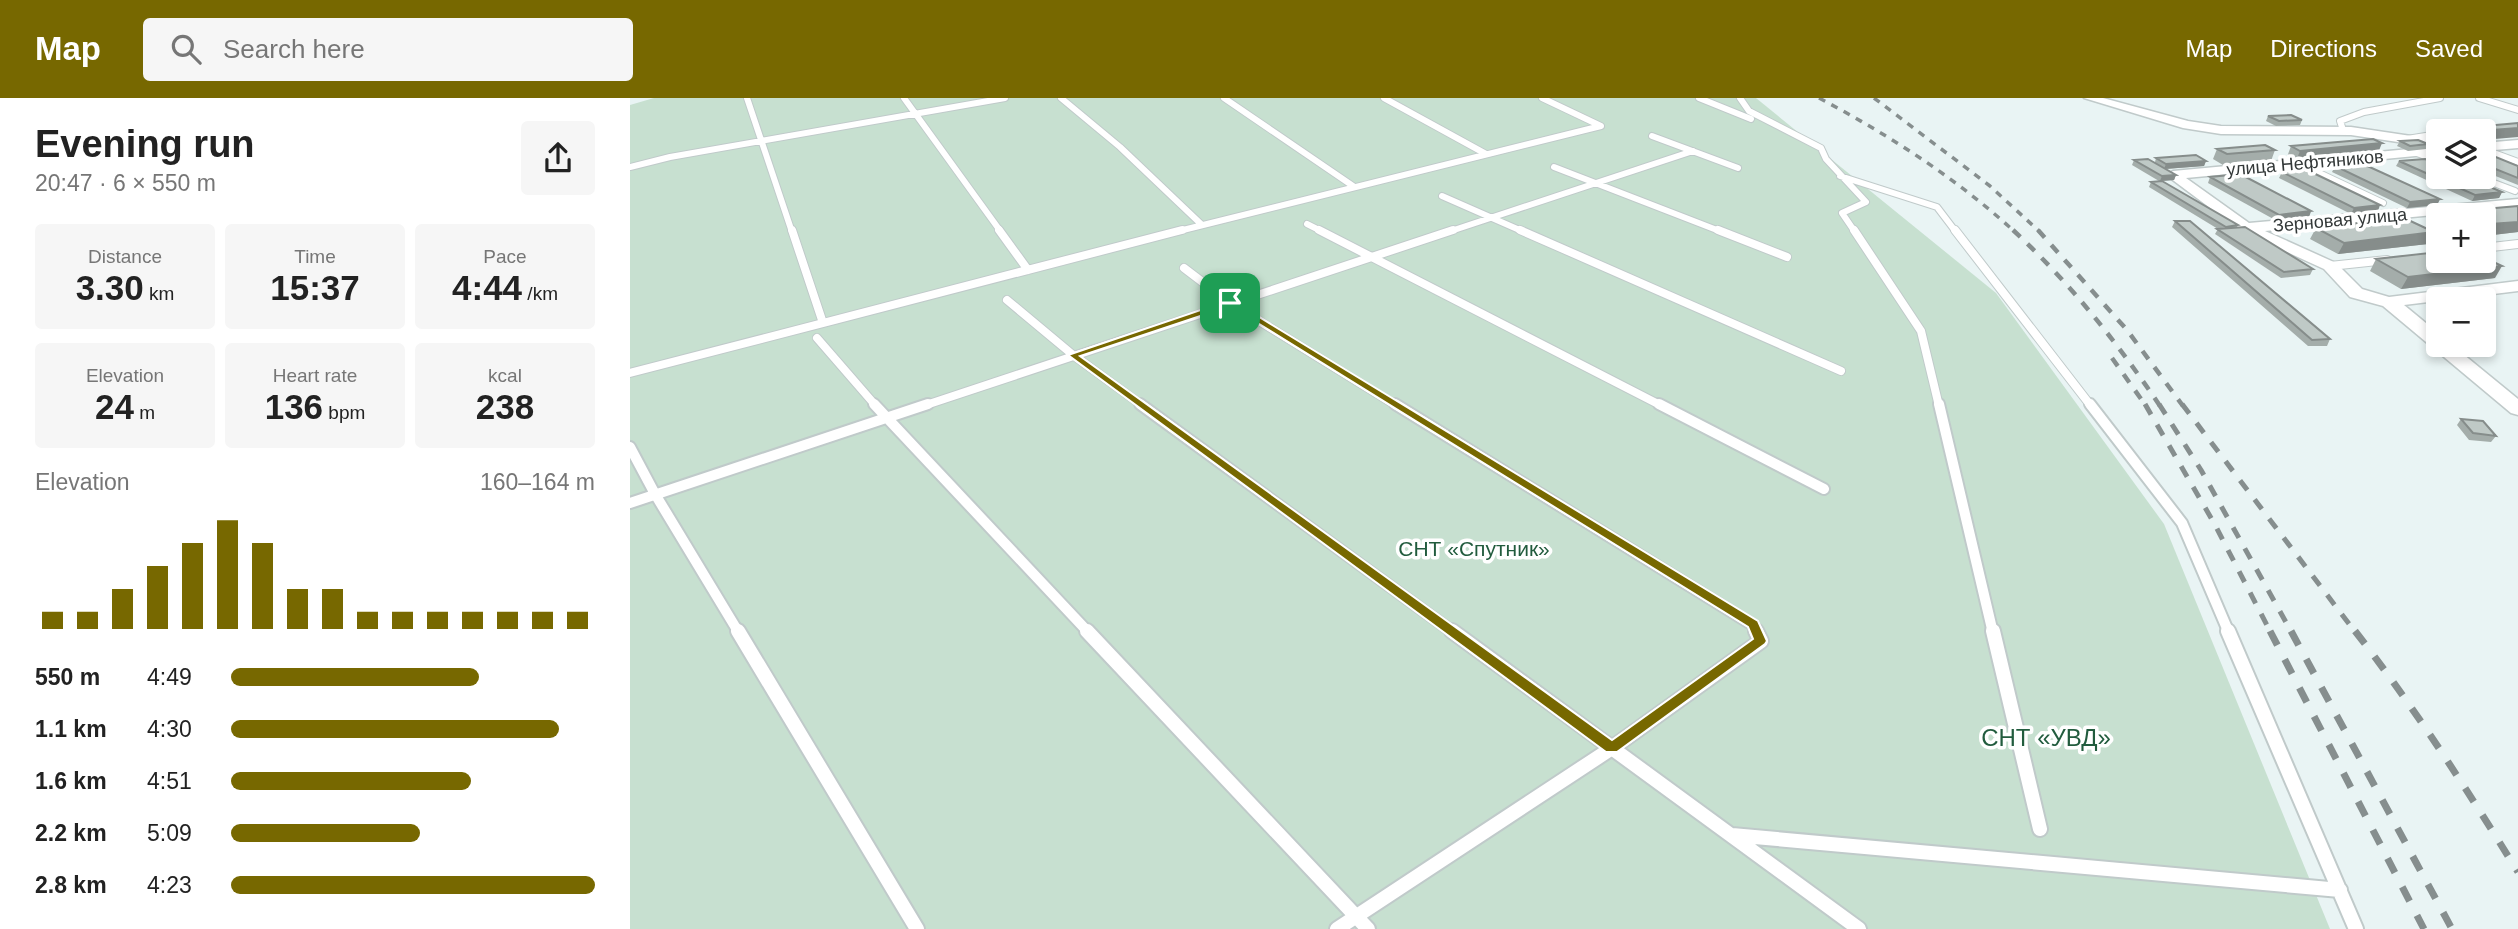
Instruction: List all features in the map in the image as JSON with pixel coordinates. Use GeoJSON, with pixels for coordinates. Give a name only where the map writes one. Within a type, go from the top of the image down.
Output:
{"type":"FeatureCollection","features":[{"type":"Feature","properties":{"kind":"street"},"geometry":{"type":"LineString","coordinates":[[2090,98],[2187,125],[2261,131],[2343,130],[2426,142]]}},
{"type":"Feature","properties":{"kind":"street"},"geometry":{"type":"LineString","coordinates":[[2496,147],[2518,144]]}},
{"type":"Feature","properties":{"kind":"street","name":"улица Нефтяников"},"geometry":{"type":"LineString","coordinates":[[2246,228],[2173,175],[2426,152]]}},
{"type":"Feature","properties":{"kind":"street","name":"Зерновая улица"},"geometry":{"type":"LineString","coordinates":[[2246,228],[2516,197]]}},
{"type":"Feature","properties":{"kind":"street"},"geometry":{"type":"LineString","coordinates":[[2246,228],[2330,266],[2357,293],[2389,302],[2518,286]]}},
{"type":"Feature","properties":{"kind":"street"},"geometry":{"type":"LineString","coordinates":[[2389,302],[2426,333]]}},
{"type":"Feature","properties":{"kind":"street"},"geometry":{"type":"LineString","coordinates":[[2455,357],[2518,409]]}},
{"type":"Feature","properties":{"kind":"lane"},"geometry":{"type":"LineString","coordinates":[[747,98],[823,323]]}},
{"type":"Feature","properties":{"kind":"lane"},"geometry":{"type":"LineString","coordinates":[[904,98],[1028,270]]}},
{"type":"Feature","properties":{"kind":"lane"},"geometry":{"type":"LineString","coordinates":[[630,167],[670,157],[1005,98]]}},
{"type":"Feature","properties":{"kind":"lane"},"geometry":{"type":"LineString","coordinates":[[1061,98],[1120,147],[1202,225]]}},
{"type":"Feature","properties":{"kind":"lane"},"geometry":{"type":"LineString","coordinates":[[1224,98],[1353,186]]}},
{"type":"Feature","properties":{"kind":"lane"},"geometry":{"type":"LineString","coordinates":[[1384,98],[1486,155]]}},
{"type":"Feature","properties":{"kind":"lane"},"geometry":{"type":"LineString","coordinates":[[630,373],[1353,186],[1601,126],[1542,98]]}},
{"type":"Feature","properties":{"kind":"lane"},"geometry":{"type":"LineString","coordinates":[[1699,98],[1751,119]]}},
{"type":"Feature","properties":{"kind":"lane"},"geometry":{"type":"LineString","coordinates":[[1740,98],[1749,111],[1821,148],[1840,176],[1866,202],[1842,213],[1921,331],[2040,829]]}},
{"type":"Feature","properties":{"kind":"lane"},"geometry":{"type":"LineString","coordinates":[[2343,130],[2340,121],[2364,112],[2440,98]]}},
{"type":"Feature","properties":{"kind":"lane"},"geometry":{"type":"LineString","coordinates":[[2479,98],[2518,110]]}},
{"type":"Feature","properties":{"kind":"lane"},"geometry":{"type":"LineString","coordinates":[[1652,136],[1738,168]]}},
{"type":"Feature","properties":{"kind":"lane"},"geometry":{"type":"LineString","coordinates":[[2407,139],[2426,136]]}},
{"type":"Feature","properties":{"kind":"lane"},"geometry":{"type":"LineString","coordinates":[[630,503],[1693,151]]}},
{"type":"Feature","properties":{"kind":"lane"},"geometry":{"type":"LineString","coordinates":[[2417,153],[2426,156]]}},
{"type":"Feature","properties":{"kind":"lane"},"geometry":{"type":"LineString","coordinates":[[2496,153],[2518,162]]}},
{"type":"Feature","properties":{"kind":"lane"},"geometry":{"type":"LineString","coordinates":[[2300,164],[2383,203]]}},
{"type":"Feature","properties":{"kind":"lane"},"geometry":{"type":"LineString","coordinates":[[1554,167],[1787,257]]}},
{"type":"Feature","properties":{"kind":"lane"},"geometry":{"type":"LineString","coordinates":[[1840,176],[1937,208],[2182,523],[2356,929]]}},
{"type":"Feature","properties":{"kind":"lane"},"geometry":{"type":"LineString","coordinates":[[2496,186],[2516,197]]}},
{"type":"Feature","properties":{"kind":"lane"},"geometry":{"type":"LineString","coordinates":[[1442,196],[1842,371]]}},
{"type":"Feature","properties":{"kind":"lane"},"geometry":{"type":"LineString","coordinates":[[1307,224],[1824,489]]}},
{"type":"Feature","properties":{"kind":"lane"},"geometry":{"type":"LineString","coordinates":[[2496,247],[2518,244]]}},
{"type":"Feature","properties":{"kind":"lane"},"geometry":{"type":"LineString","coordinates":[[2330,266],[2398,258]]}},
{"type":"Feature","properties":{"kind":"lane"},"geometry":{"type":"LineString","coordinates":[[1184,268],[1230,303],[1753,625],[1761,641],[1612,748],[1337,929]]}},
{"type":"Feature","properties":{"kind":"lane"},"geometry":{"type":"LineString","coordinates":[[1007,300],[1073,355],[1859,929]]}},
{"type":"Feature","properties":{"kind":"lane"},"geometry":{"type":"LineString","coordinates":[[817,338],[887,419],[1368,929]]}},
{"type":"Feature","properties":{"kind":"lane"},"geometry":{"type":"LineString","coordinates":[[630,447],[655,495],[917,929]]}},
{"type":"Feature","properties":{"kind":"lane"},"geometry":{"type":"LineString","coordinates":[[1730,834],[2340,890]]}},
{"type":"Feature","properties":{"kind":"green space","name":"СНТ «Спутник»"},"geometry":{"type":"Polygon","coordinates":[[[654,98],[1756,98],[1996,293],[2164,524],[2330,929],[630,929],[630,105],[654,98]]]}},
{"type":"Feature","properties":{"kind":"building"},"geometry":{"type":"Polygon","coordinates":[[[2291,115],[2302,120],[2279,121],[2268,116],[2291,115]]]}},
{"type":"Feature","properties":{"kind":"building"},"geometry":{"type":"Polygon","coordinates":[[[2518,123],[2518,128],[2496,130],[2496,125],[2518,123]]]}},
{"type":"Feature","properties":{"kind":"building"},"geometry":{"type":"Polygon","coordinates":[[[2373,139],[2382,143],[2300,151],[2291,146],[2373,139]]]}},
{"type":"Feature","properties":{"kind":"building"},"geometry":{"type":"Polygon","coordinates":[[[2418,140],[2426,144],[2410,146],[2400,141],[2418,140]]]}},
{"type":"Feature","properties":{"kind":"building"},"geometry":{"type":"Polygon","coordinates":[[[2265,145],[2275,150],[2227,154],[2217,149],[2265,145]]]}},
{"type":"Feature","properties":{"kind":"building"},"geometry":{"type":"Polygon","coordinates":[[[2196,155],[2206,161],[2166,164],[2156,158],[2196,155]]]}},
{"type":"Feature","properties":{"kind":"building"},"geometry":{"type":"Polygon","coordinates":[[[2496,157],[2518,166],[2518,178],[2496,169],[2496,157]]]}},
{"type":"Feature","properties":{"kind":"building"},"geometry":{"type":"Polygon","coordinates":[[[2148,159],[2176,175],[2162,176],[2134,160],[2148,159]]]}},
{"type":"Feature","properties":{"kind":"building"},"geometry":{"type":"Polygon","coordinates":[[[2426,159],[2426,173],[2399,161],[2426,159]]]}},
{"type":"Feature","properties":{"kind":"building"},"geometry":{"type":"Polygon","coordinates":[[[2363,164],[2440,199],[2410,202],[2335,166],[2363,164]]]}},
{"type":"Feature","properties":{"kind":"building"},"geometry":{"type":"Polygon","coordinates":[[[2307,170],[2380,205],[2354,208],[2282,172],[2307,170]]]}},
{"type":"Feature","properties":{"kind":"building"},"geometry":{"type":"Polygon","coordinates":[[[2240,174],[2311,211],[2279,215],[2210,177],[2240,174]]]}},
{"type":"Feature","properties":{"kind":"building"},"geometry":{"type":"Polygon","coordinates":[[[2162,181],[2238,225],[2226,227],[2151,182],[2162,181]]]}},
{"type":"Feature","properties":{"kind":"building"},"geometry":{"type":"Polygon","coordinates":[[[2462,189],[2495,189],[2502,192],[2475,195],[2462,189]]]}},
{"type":"Feature","properties":{"kind":"building"},"geometry":{"type":"Polygon","coordinates":[[[2518,206],[2518,222],[2496,224],[2496,208],[2518,206]]]}},
{"type":"Feature","properties":{"kind":"building"},"geometry":{"type":"Polygon","coordinates":[[[2404,218],[2426,228],[2426,233],[2344,243],[2316,228],[2404,218]]]}},
{"type":"Feature","properties":{"kind":"building"},"geometry":{"type":"Polygon","coordinates":[[[2175,221],[2190,221],[2330,339],[2312,340],[2175,221]]]}},
{"type":"Feature","properties":{"kind":"building"},"geometry":{"type":"Polygon","coordinates":[[[2245,227],[2313,269],[2284,272],[2217,229],[2245,227]]]}},
{"type":"Feature","properties":{"kind":"building"},"geometry":{"type":"Polygon","coordinates":[[[2426,253],[2426,273],[2442,273],[2408,277],[2376,259],[2426,253]]]}},
{"type":"Feature","properties":{"kind":"building"},"geometry":{"type":"Polygon","coordinates":[[[2461,419],[2483,421],[2496,436],[2473,433],[2461,419]]]}},
{"type":"Feature","properties":{"kind":"railway"},"geometry":{"type":"LineString","coordinates":[[1819,98],[1921,159],[1969,193],[2015,232]]}},
{"type":"Feature","properties":{"kind":"railway"},"geometry":{"type":"LineString","coordinates":[[1874,98],[1990,186],[2039,231]]}},
{"type":"Feature","properties":{"kind":"railway"},"geometry":{"type":"LineString","coordinates":[[2039,231],[2127,330],[2183,406]]}},
{"type":"Feature","properties":{"kind":"railway"},"geometry":{"type":"LineString","coordinates":[[2015,232],[2092,314],[2160,406]]}},
{"type":"Feature","properties":{"kind":"railway"},"geometry":{"type":"LineString","coordinates":[[2112,358],[2146,406]]}},
{"type":"Feature","properties":{"kind":"railway"},"geometry":{"type":"LineString","coordinates":[[2145,404],[2214,523],[2271,633]]}},
{"type":"Feature","properties":{"kind":"railway"},"geometry":{"type":"LineString","coordinates":[[2159,404],[2201,470],[2292,633]]}},
{"type":"Feature","properties":{"kind":"railway"},"geometry":{"type":"LineString","coordinates":[[2182,404],[2356,633]]}},
{"type":"Feature","properties":{"kind":"railway"},"geometry":{"type":"LineString","coordinates":[[2270,631],[2424,929]]}},
{"type":"Feature","properties":{"kind":"railway"},"geometry":{"type":"LineString","coordinates":[[2291,631],[2452,929]]}},
{"type":"Feature","properties":{"kind":"railway"},"geometry":{"type":"LineString","coordinates":[[2355,631],[2419,719],[2518,872]]}},
{"type":"Feature","properties":{"kind":"route"},"geometry":{"type":"LineString","coordinates":[[1230,303],[1753,625],[1761,641],[1612,748],[1073,355],[1230,303]]}},
{"type":"Feature","properties":{"kind":"park label","name":"СНТ «УВД»"},"geometry":{"type":"Point","coordinates":[2046,738]}}]}
